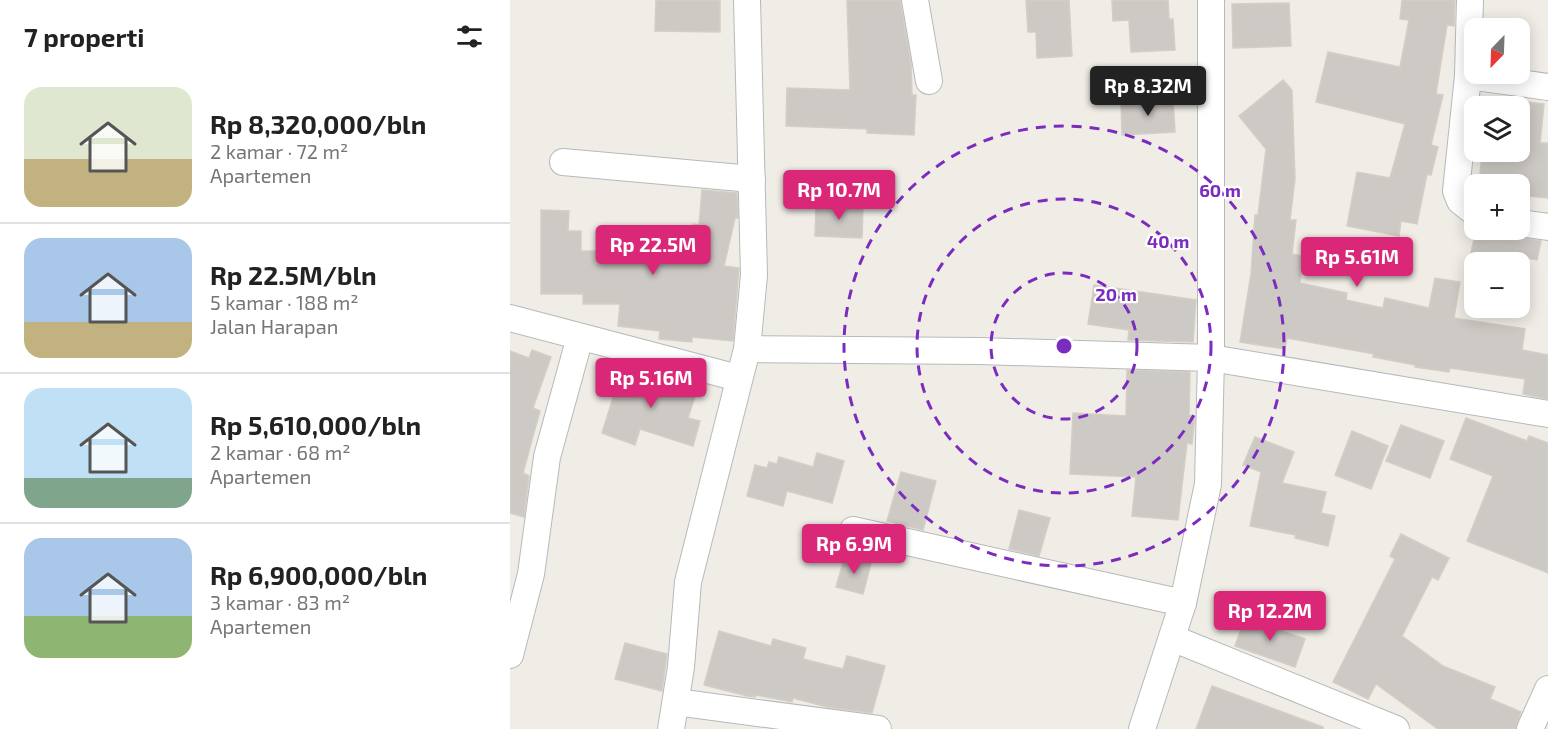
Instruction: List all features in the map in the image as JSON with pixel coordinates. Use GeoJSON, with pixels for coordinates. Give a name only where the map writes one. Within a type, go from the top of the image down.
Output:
{"type":"FeatureCollection","features":[{"type":"Feature","properties":{"kind":"street"},"geometry":{"type":"LineString","coordinates":[[671,729],[676,702],[688,582],[747,349],[754,275],[747,0]]}},
{"type":"Feature","properties":{"kind":"street"},"geometry":{"type":"LineString","coordinates":[[915,0],[929,81]]}},
{"type":"Feature","properties":{"kind":"street"},"geometry":{"type":"LineString","coordinates":[[1142,729],[1183,603],[1208,484],[1211,358],[1211,0]]}},
{"type":"Feature","properties":{"kind":"street"},"geometry":{"type":"LineString","coordinates":[[1470,0],[1470,18]]}},
{"type":"Feature","properties":{"kind":"street"},"geometry":{"type":"LineString","coordinates":[[1464,204],[1456,191],[1467,84]]}},
{"type":"Feature","properties":{"kind":"street"},"geometry":{"type":"LineString","coordinates":[[1526,84],[1548,87]]}},
{"type":"Feature","properties":{"kind":"street"},"geometry":{"type":"LineString","coordinates":[[563,162],[752,179]]}},
{"type":"Feature","properties":{"kind":"street"},"geometry":{"type":"LineString","coordinates":[[1530,224],[1548,227]]}},
{"type":"Feature","properties":{"kind":"street"},"geometry":{"type":"LineString","coordinates":[[510,318],[738,378]]}},
{"type":"Feature","properties":{"kind":"street"},"geometry":{"type":"LineString","coordinates":[[510,655],[531,574],[547,457],[580,337]]}},
{"type":"Feature","properties":{"kind":"street"},"geometry":{"type":"LineString","coordinates":[[747,349],[979,351],[1211,358],[1548,414]]}},
{"type":"Feature","properties":{"kind":"street"},"geometry":{"type":"LineString","coordinates":[[853,530],[1183,603]]}},
{"type":"Feature","properties":{"kind":"street"},"geometry":{"type":"LineString","coordinates":[[1172,638],[1396,729]]}},
{"type":"Feature","properties":{"kind":"street"},"geometry":{"type":"LineString","coordinates":[[1530,729],[1548,689]]}},
{"type":"Feature","properties":{"kind":"street"},"geometry":{"type":"LineString","coordinates":[[676,702],[878,729]]}},
{"type":"Feature","properties":{"kind":"building"},"geometry":{"type":"Polygon","coordinates":[[[656,0],[720,0],[720,32],[655,31],[656,0]]]}},
{"type":"Feature","properties":{"kind":"building"},"geometry":{"type":"Polygon","coordinates":[[[847,0],[900,0],[911,64],[912,95],[916,95],[914,135],[867,133],[867,129],[786,126],[787,88],[850,90],[847,0]]]}},
{"type":"Feature","properties":{"kind":"building"},"geometry":{"type":"Polygon","coordinates":[[[1026,0],[1069,0],[1072,56],[1037,58],[1036,32],[1028,32],[1026,0]]]}},
{"type":"Feature","properties":{"kind":"building"},"geometry":{"type":"Polygon","coordinates":[[[1112,0],[1168,0],[1169,19],[1173,19],[1175,50],[1131,52],[1129,20],[1113,21],[1112,0]]]}},
{"type":"Feature","properties":{"kind":"building"},"geometry":{"type":"Polygon","coordinates":[[[1402,0],[1455,0],[1454,26],[1447,25],[1436,94],[1443,95],[1431,145],[1438,147],[1431,175],[1427,174],[1417,224],[1401,221],[1399,236],[1347,226],[1357,172],[1390,178],[1405,124],[1316,102],[1328,52],[1400,67],[1409,20],[1400,19],[1402,0]]]}},
{"type":"Feature","properties":{"kind":"building"},"geometry":{"type":"Polygon","coordinates":[[[1289,3],[1291,46],[1233,48],[1232,4],[1289,3]]]}},
{"type":"Feature","properties":{"kind":"building"},"geometry":{"type":"Polygon","coordinates":[[[1283,80],[1292,90],[1295,179],[1290,220],[1296,220],[1292,254],[1303,256],[1300,283],[1347,293],[1346,300],[1383,308],[1385,298],[1429,308],[1435,278],[1460,282],[1454,318],[1525,329],[1522,350],[1548,355],[1548,399],[1523,394],[1525,379],[1450,368],[1449,372],[1415,367],[1415,365],[1373,357],[1374,354],[1287,338],[1285,349],[1240,342],[1251,274],[1255,215],[1258,215],[1266,149],[1239,116],[1283,80]]]}},
{"type":"Feature","properties":{"kind":"building"},"geometry":{"type":"Polygon","coordinates":[[[1173,99],[1175,132],[1122,135],[1121,102],[1173,99]]]}},
{"type":"Feature","properties":{"kind":"building"},"geometry":{"type":"Polygon","coordinates":[[[1530,102],[1544,104],[1540,143],[1548,143],[1548,198],[1530,196],[1530,174],[1480,174],[1481,162],[1530,162],[1530,102]]]}},
{"type":"Feature","properties":{"kind":"building"},"geometry":{"type":"Polygon","coordinates":[[[702,190],[737,193],[738,218],[735,218],[724,266],[739,268],[733,341],[692,337],[692,342],[659,339],[660,331],[618,326],[620,304],[583,304],[583,294],[541,294],[541,210],[569,211],[568,231],[581,231],[581,251],[626,251],[686,258],[693,224],[699,225],[702,190]]]}},
{"type":"Feature","properties":{"kind":"building"},"geometry":{"type":"Polygon","coordinates":[[[816,204],[863,206],[862,238],[815,236],[816,204]]]}},
{"type":"Feature","properties":{"kind":"building"},"geometry":{"type":"Polygon","coordinates":[[[1474,240],[1541,241],[1537,260],[1530,259],[1530,252],[1471,252],[1474,240]]]}},
{"type":"Feature","properties":{"kind":"building"},"geometry":{"type":"Polygon","coordinates":[[[1094,285],[1196,300],[1193,342],[1128,340],[1129,330],[1088,324],[1094,285]]]}},
{"type":"Feature","properties":{"kind":"building"},"geometry":{"type":"Polygon","coordinates":[[[532,350],[551,357],[533,408],[540,411],[523,473],[529,476],[524,517],[510,513],[510,351],[529,358],[532,350]]]}},
{"type":"Feature","properties":{"kind":"building"},"geometry":{"type":"Polygon","coordinates":[[[623,366],[697,390],[688,418],[700,421],[693,446],[640,429],[635,445],[602,433],[623,366]]]}},
{"type":"Feature","properties":{"kind":"building"},"geometry":{"type":"Polygon","coordinates":[[[1127,370],[1190,372],[1189,415],[1195,416],[1192,444],[1187,443],[1178,520],[1132,516],[1136,477],[1070,474],[1073,413],[1126,416],[1127,370]]]}},
{"type":"Feature","properties":{"kind":"building"},"geometry":{"type":"Polygon","coordinates":[[[1466,418],[1527,441],[1529,436],[1548,443],[1548,573],[1467,541],[1493,476],[1450,459],[1466,418]]]}},
{"type":"Feature","properties":{"kind":"building"},"geometry":{"type":"Polygon","coordinates":[[[1401,425],[1444,441],[1430,478],[1386,461],[1401,425]]]}},
{"type":"Feature","properties":{"kind":"building"},"geometry":{"type":"Polygon","coordinates":[[[1352,431],[1388,446],[1371,489],[1335,475],[1352,431]]]}},
{"type":"Feature","properties":{"kind":"building"},"geometry":{"type":"Polygon","coordinates":[[[1255,437],[1294,452],[1282,483],[1326,492],[1321,513],[1335,516],[1328,546],[1295,538],[1296,535],[1250,526],[1261,472],[1243,465],[1255,437]]]}},
{"type":"Feature","properties":{"kind":"building"},"geometry":{"type":"Polygon","coordinates":[[[817,453],[844,461],[832,503],[787,491],[783,506],[747,496],[755,465],[767,468],[769,462],[777,464],[779,457],[813,467],[817,453]]]}},
{"type":"Feature","properties":{"kind":"building"},"geometry":{"type":"Polygon","coordinates":[[[901,472],[936,481],[923,530],[887,521],[901,472]]]}},
{"type":"Feature","properties":{"kind":"building"},"geometry":{"type":"Polygon","coordinates":[[[1019,510],[1050,518],[1039,556],[1009,549],[1019,510]]]}},
{"type":"Feature","properties":{"kind":"building"},"geometry":{"type":"Polygon","coordinates":[[[1401,534],[1449,558],[1438,580],[1432,577],[1402,636],[1443,666],[1495,687],[1490,699],[1521,712],[1515,729],[1438,729],[1376,684],[1368,699],[1333,682],[1395,559],[1390,556],[1401,534]]]}},
{"type":"Feature","properties":{"kind":"building"},"geometry":{"type":"Polygon","coordinates":[[[845,556],[871,563],[863,594],[836,587],[845,556]]]}},
{"type":"Feature","properties":{"kind":"building"},"geometry":{"type":"Polygon","coordinates":[[[1245,618],[1305,639],[1295,667],[1235,646],[1245,618]]]}},
{"type":"Feature","properties":{"kind":"building"},"geometry":{"type":"Polygon","coordinates":[[[719,631],[771,646],[773,639],[806,648],[803,659],[843,669],[847,656],[885,666],[872,713],[827,707],[793,698],[792,702],[756,695],[755,697],[747,696],[704,685],[719,631]]]}},
{"type":"Feature","properties":{"kind":"building"},"geometry":{"type":"Polygon","coordinates":[[[625,643],[667,654],[662,691],[615,679],[625,643]]]}},
{"type":"Feature","properties":{"kind":"building"},"geometry":{"type":"Polygon","coordinates":[[[1212,686],[1323,727],[1323,729],[1196,729],[1212,686]]]}}]}
